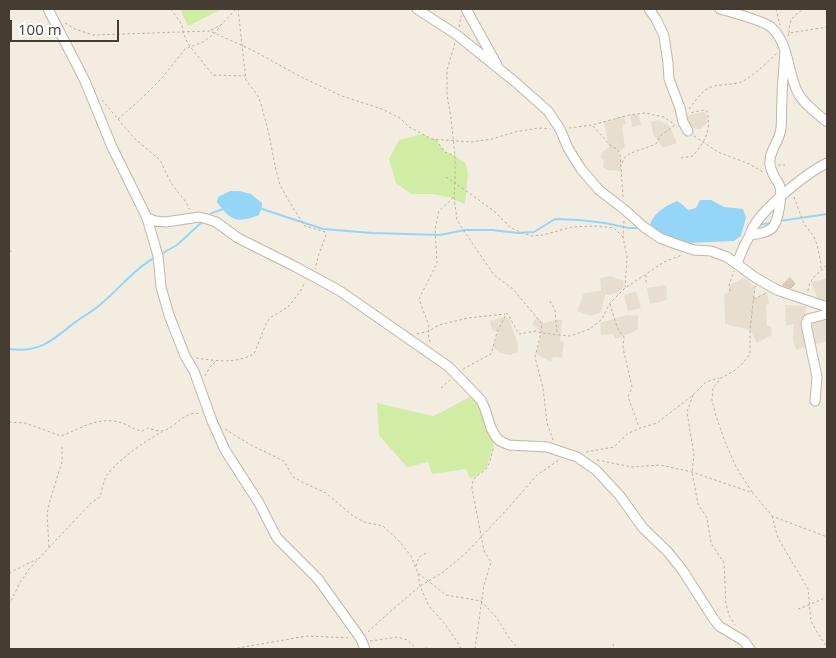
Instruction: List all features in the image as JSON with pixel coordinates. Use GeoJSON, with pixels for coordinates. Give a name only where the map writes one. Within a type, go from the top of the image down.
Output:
{"type":"FeatureCollection","features":[{"type":"Feature","properties":{"kind":"street"},"geometry":{"type":"LineString","coordinates":[[417,9],[458,35],[548,111],[560,129],[568,148],[581,169],[599,190],[644,228],[660,238],[676,244],[694,250],[711,251],[727,257],[756,278],[777,290],[827,307]]}},
{"type":"Feature","properties":{"kind":"street"},"geometry":{"type":"LineString","coordinates":[[466,9],[500,69]]}},
{"type":"Feature","properties":{"kind":"street"},"geometry":{"type":"LineString","coordinates":[[649,9],[664,36],[669,79],[683,122],[688,131]]}},
{"type":"Feature","properties":{"kind":"street"},"geometry":{"type":"LineString","coordinates":[[720,9],[770,26],[778,35],[799,94],[827,122]]}},
{"type":"Feature","properties":{"kind":"street"},"geometry":{"type":"LineString","coordinates":[[50,12],[85,81],[112,147],[147,218],[158,256],[161,287],[169,315],[185,356],[194,371],[212,421],[226,450],[259,503],[277,538],[318,579],[361,639],[365,649]]}},
{"type":"Feature","properties":{"kind":"street"},"geometry":{"type":"LineString","coordinates":[[750,235],[769,230],[774,226],[778,215],[781,196],[779,184],[775,179],[770,161],[772,150],[776,146],[781,128],[783,47]]}},
{"type":"Feature","properties":{"kind":"street"},"geometry":{"type":"LineString","coordinates":[[737,263],[752,229],[769,208],[813,171],[827,163]]}},
{"type":"Feature","properties":{"kind":"street"},"geometry":{"type":"LineString","coordinates":[[147,218],[166,222],[199,217],[216,222],[238,238],[340,291],[449,368],[481,400],[486,409],[491,428],[500,441],[509,445],[556,450],[572,455],[596,470],[620,496],[643,528],[668,552],[683,571],[712,618],[720,626],[744,642],[750,649]]}},
{"type":"Feature","properties":{"kind":"street"},"geometry":{"type":"LineString","coordinates":[[815,401],[817,377],[806,321],[809,318],[827,314]]}},
{"type":"Feature","properties":{"kind":"path"},"geometry":{"type":"LineString","coordinates":[[171,9],[182,25],[188,44],[213,75],[246,76]]}},
{"type":"Feature","properties":{"kind":"path"},"geometry":{"type":"LineString","coordinates":[[118,119],[162,78],[185,49],[203,42],[215,34],[237,9]]}},
{"type":"Feature","properties":{"kind":"path"},"geometry":{"type":"LineString","coordinates":[[185,356],[229,362],[254,354],[270,318],[288,307],[311,275],[326,236],[325,232],[306,226],[280,186],[261,104],[258,96],[246,80],[237,9]]}},
{"type":"Feature","properties":{"kind":"path"},"geometry":{"type":"LineString","coordinates":[[462,9],[458,35],[448,70],[446,95],[456,156],[454,197],[457,220],[494,275],[513,289],[542,324],[535,358],[544,388],[547,423],[556,450]]}},
{"type":"Feature","properties":{"kind":"path"},"geometry":{"type":"LineString","coordinates":[[681,158],[692,156],[708,134],[709,118],[707,112],[704,110],[686,113],[702,92],[713,86],[743,81],[770,60],[783,47],[789,34],[790,22],[794,16],[804,9]]}},
{"type":"Feature","properties":{"kind":"path"},"geometry":{"type":"LineString","coordinates":[[50,12],[75,29],[93,35],[210,31],[221,25]]}},
{"type":"Feature","properties":{"kind":"path"},"geometry":{"type":"LineString","coordinates":[[789,34],[827,27]]}},
{"type":"Feature","properties":{"kind":"path"},"geometry":{"type":"LineString","coordinates":[[210,31],[342,96],[382,109],[400,118],[409,127],[432,139],[471,142],[492,139],[523,130],[538,128],[560,129],[592,125],[629,115],[645,113],[664,117],[675,125]]}},
{"type":"Feature","properties":{"kind":"path"},"geometry":{"type":"LineString","coordinates":[[98,96],[134,138],[160,160],[191,213],[199,217]]}},
{"type":"Feature","properties":{"kind":"path"},"geometry":{"type":"LineString","coordinates":[[622,163],[625,156],[656,144],[660,136],[675,125],[682,116]]}},
{"type":"Feature","properties":{"kind":"path"},"geometry":{"type":"LineString","coordinates":[[592,125],[610,145],[620,151],[622,163],[621,182],[625,210],[622,237],[627,257],[625,288]]}},
{"type":"Feature","properties":{"kind":"path"},"geometry":{"type":"LineString","coordinates":[[688,131],[718,152],[749,164],[775,179]]}},
{"type":"Feature","properties":{"kind":"path"},"geometry":{"type":"LineString","coordinates":[[435,139],[445,152],[456,156]]}},
{"type":"Feature","properties":{"kind":"path"},"geometry":{"type":"LineString","coordinates":[[446,177],[494,211],[511,228],[531,236],[543,235],[572,227],[595,226],[614,228],[622,237]]}},
{"type":"Feature","properties":{"kind":"path"},"geometry":{"type":"LineString","coordinates":[[791,189],[804,224],[813,235],[817,244],[821,271]]}},
{"type":"Feature","properties":{"kind":"path"},"geometry":{"type":"LineString","coordinates":[[432,356],[429,326],[419,299],[437,263],[435,229],[439,211],[454,197]]}},
{"type":"Feature","properties":{"kind":"path"},"geometry":{"type":"LineString","coordinates":[[9,246],[12,252]]}},
{"type":"Feature","properties":{"kind":"path"},"geometry":{"type":"LineString","coordinates":[[507,313],[519,334],[536,331],[570,336],[590,329],[602,319],[610,303],[625,288],[664,262],[694,250]]}},
{"type":"Feature","properties":{"kind":"path"},"geometry":{"type":"LineString","coordinates":[[730,291],[729,285],[737,263]]}},
{"type":"Feature","properties":{"kind":"path"},"geometry":{"type":"LineString","coordinates":[[807,299],[808,284],[827,265]]}},
{"type":"Feature","properties":{"kind":"path"},"geometry":{"type":"LineString","coordinates":[[646,274],[646,284]]}},
{"type":"Feature","properties":{"kind":"path"},"geometry":{"type":"LineString","coordinates":[[361,639],[420,586],[442,573],[467,552],[537,475],[553,463],[572,455],[614,447],[626,434],[656,422],[692,396],[706,382],[734,372],[750,354],[750,330],[756,278]]}},
{"type":"Feature","properties":{"kind":"path"},"geometry":{"type":"LineString","coordinates":[[753,300],[761,294],[777,290]]}},
{"type":"Feature","properties":{"kind":"path"},"geometry":{"type":"LineString","coordinates":[[550,300],[555,310],[557,335]]}},
{"type":"Feature","properties":{"kind":"path"},"geometry":{"type":"LineString","coordinates":[[610,303],[617,327],[624,337],[623,348],[632,387],[628,398],[640,428]]}},
{"type":"Feature","properties":{"kind":"path"},"geometry":{"type":"LineString","coordinates":[[404,337],[468,318],[507,313]]}},
{"type":"Feature","properties":{"kind":"path"},"geometry":{"type":"LineString","coordinates":[[441,388],[466,366],[491,354],[497,332],[507,313]]}},
{"type":"Feature","properties":{"kind":"path"},"geometry":{"type":"LineString","coordinates":[[199,385],[210,367],[217,361]]}},
{"type":"Feature","properties":{"kind":"path"},"geometry":{"type":"LineString","coordinates":[[721,378],[713,388],[712,400],[725,442],[736,467],[753,493],[772,516],[778,538],[808,590],[811,621],[827,647]]}},
{"type":"Feature","properties":{"kind":"path"},"geometry":{"type":"LineString","coordinates":[[692,396],[687,412],[694,455],[692,472],[698,504],[707,518],[711,543],[724,562],[726,604],[737,628]]}},
{"type":"Feature","properties":{"kind":"path"},"geometry":{"type":"LineString","coordinates":[[9,604],[19,584],[38,559],[91,503],[100,497],[106,476],[122,460],[149,439],[188,414],[199,413],[249,444],[284,460],[293,477],[326,493],[353,516],[364,522],[383,526],[411,556],[418,573],[420,586],[430,606],[461,649]]}},
{"type":"Feature","properties":{"kind":"path"},"geometry":{"type":"LineString","coordinates":[[9,422],[25,423],[61,436],[93,422],[107,420],[142,431],[148,428],[159,431],[165,430]]}},
{"type":"Feature","properties":{"kind":"path"},"geometry":{"type":"LineString","coordinates":[[475,649],[481,601],[491,562],[484,551],[480,537],[472,482],[475,476],[487,467],[496,437]]}},
{"type":"Feature","properties":{"kind":"path"},"geometry":{"type":"LineString","coordinates":[[49,548],[47,514],[62,462],[62,447]]}},
{"type":"Feature","properties":{"kind":"path"},"geometry":{"type":"LineString","coordinates":[[593,460],[632,467],[660,466],[692,472],[753,493]]}},
{"type":"Feature","properties":{"kind":"path"},"geometry":{"type":"LineString","coordinates":[[772,516],[827,537]]}},
{"type":"Feature","properties":{"kind":"path"},"geometry":{"type":"LineString","coordinates":[[416,567],[419,557],[428,552]]}},
{"type":"Feature","properties":{"kind":"path"},"geometry":{"type":"LineString","coordinates":[[9,572],[38,559]]}},
{"type":"Feature","properties":{"kind":"path"},"geometry":{"type":"LineString","coordinates":[[418,573],[446,595],[481,601],[497,618],[509,638],[519,649]]}},
{"type":"Feature","properties":{"kind":"path"},"geometry":{"type":"LineString","coordinates":[[798,609],[810,606],[815,601],[827,597]]}},
{"type":"Feature","properties":{"kind":"path"},"geometry":{"type":"LineString","coordinates":[[232,649],[307,636],[369,641],[398,637],[407,640],[417,649],[430,649]]}},
{"type":"Feature","properties":{"kind":"path"},"geometry":{"type":"LineString","coordinates":[[613,644],[614,649]]}},
{"type":"Feature","properties":{"kind":"shaded area"},"geometry":{"type":"Polygon","coordinates":[[[703,112],[706,113],[708,122],[701,129],[685,124],[683,119],[703,112]]]}},
{"type":"Feature","properties":{"kind":"shaded area"},"geometry":{"type":"Polygon","coordinates":[[[638,114],[641,125],[632,127],[630,115],[638,114]]]}},
{"type":"Feature","properties":{"kind":"shaded area"},"geometry":{"type":"Polygon","coordinates":[[[624,116],[626,124],[622,125],[625,148],[618,151],[621,171],[607,170],[603,167],[604,160],[601,158],[602,152],[609,147],[604,122],[624,116]]]}},
{"type":"Feature","properties":{"kind":"shaded area"},"geometry":{"type":"Polygon","coordinates":[[[658,120],[669,125],[677,143],[663,148],[653,134],[651,122],[658,120]]]}},
{"type":"Feature","properties":{"kind":"shaded area"},"geometry":{"type":"Polygon","coordinates":[[[611,276],[624,281],[623,288],[614,294],[605,295],[601,312],[591,316],[577,311],[584,293],[601,291],[600,278],[611,276]]]}},
{"type":"Feature","properties":{"kind":"shaded area"},"geometry":{"type":"Polygon","coordinates":[[[827,277],[827,299],[819,302],[811,282],[827,277]]]}},
{"type":"Feature","properties":{"kind":"shaded area"},"geometry":{"type":"Polygon","coordinates":[[[744,278],[755,289],[754,299],[767,292],[769,304],[766,305],[767,326],[771,326],[772,335],[757,343],[750,330],[725,324],[724,294],[730,291],[729,285],[744,278]]]}},
{"type":"Feature","properties":{"kind":"shaded area"},"geometry":{"type":"Polygon","coordinates":[[[666,285],[667,300],[650,304],[647,288],[666,285]]]}},
{"type":"Feature","properties":{"kind":"shaded area"},"geometry":{"type":"Polygon","coordinates":[[[636,291],[641,308],[628,311],[624,295],[636,291]]]}},
{"type":"Feature","properties":{"kind":"shaded area"},"geometry":{"type":"Polygon","coordinates":[[[785,305],[806,306],[805,314],[808,320],[827,314],[827,341],[796,350],[793,340],[794,324],[786,326],[785,305]]]}},
{"type":"Feature","properties":{"kind":"shaded area"},"geometry":{"type":"Polygon","coordinates":[[[627,315],[638,316],[638,328],[634,332],[615,339],[613,334],[601,335],[600,323],[627,315]]]}},
{"type":"Feature","properties":{"kind":"shaded area"},"geometry":{"type":"Polygon","coordinates":[[[504,317],[509,319],[518,344],[518,352],[510,355],[500,353],[493,347],[498,332],[492,330],[490,321],[504,317]]]}},
{"type":"Feature","properties":{"kind":"shaded area"},"geometry":{"type":"Polygon","coordinates":[[[537,317],[543,323],[562,320],[560,341],[564,342],[562,358],[553,357],[551,362],[536,354],[542,332],[532,324],[537,317]]]}},
{"type":"Feature","properties":{"kind":"green space"},"geometry":{"type":"Polygon","coordinates":[[[180,9],[222,9],[188,26],[180,9]]]}},
{"type":"Feature","properties":{"kind":"green space"},"geometry":{"type":"Polygon","coordinates":[[[423,134],[435,139],[445,152],[466,164],[468,173],[465,204],[448,197],[433,194],[411,194],[396,183],[389,159],[399,140],[423,134]]]}},
{"type":"Feature","properties":{"kind":"green space"},"geometry":{"type":"Polygon","coordinates":[[[473,395],[481,405],[496,437],[487,467],[475,477],[470,478],[466,469],[432,474],[428,462],[407,467],[379,435],[377,403],[433,416],[473,395]]]}},
{"type":"Feature","properties":{"kind":"water"},"geometry":{"type":"Polygon","coordinates":[[[230,191],[251,194],[262,203],[259,215],[240,220],[227,214],[217,202],[218,197],[230,191]]]}},
{"type":"Feature","properties":{"kind":"water"},"geometry":{"type":"Polygon","coordinates":[[[700,200],[711,200],[724,207],[743,209],[746,217],[741,236],[734,241],[689,243],[664,236],[650,224],[664,207],[672,203],[677,201],[688,210],[696,208],[700,200]]]}},
{"type":"Feature","properties":{"kind":"building"},"geometry":{"type":"Polygon","coordinates":[[[790,278],[795,284],[791,288],[783,285],[790,278]]]}},
{"type":"Feature","properties":{"kind":"waterway"},"geometry":{"type":"LineString","coordinates":[[259,208],[323,229],[372,233],[440,235],[465,230],[534,232],[555,219],[579,220],[629,228],[641,228]]}},
{"type":"Feature","properties":{"kind":"waterway"},"geometry":{"type":"LineString","coordinates":[[207,217],[223,209]]}},
{"type":"Feature","properties":{"kind":"waterway"},"geometry":{"type":"LineString","coordinates":[[780,221],[827,214]]}},
{"type":"Feature","properties":{"kind":"waterway"},"geometry":{"type":"LineString","coordinates":[[161,254],[177,245],[202,222]]}},
{"type":"Feature","properties":{"kind":"waterway"},"geometry":{"type":"LineString","coordinates":[[758,225],[771,223]]}},
{"type":"Feature","properties":{"kind":"waterway"},"geometry":{"type":"LineString","coordinates":[[9,349],[29,349],[52,340],[77,320],[99,306],[134,273],[154,258]]}}]}
